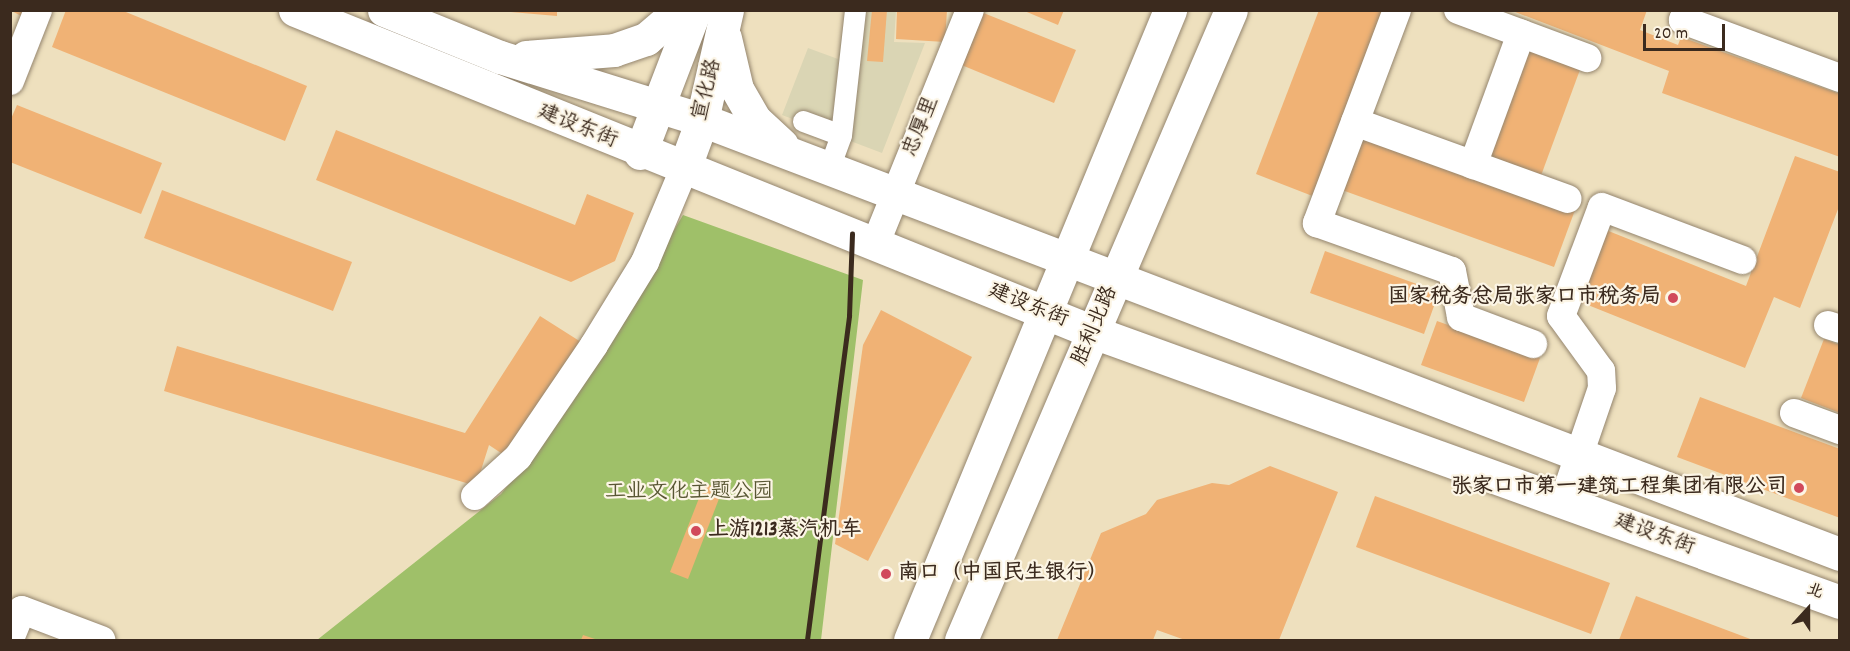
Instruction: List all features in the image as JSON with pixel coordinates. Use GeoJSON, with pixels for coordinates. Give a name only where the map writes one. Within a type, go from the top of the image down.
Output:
{"type":"FeatureCollection","features":[{"type":"Feature","properties":{"kind":"main road","name":"建设东街"},"geometry":{"type":"LineString","coordinates":[[295,10],[640,153],[1093,332],[1839,602]]}},
{"type":"Feature","properties":{"kind":"main road","name":"建设东街"},"geometry":{"type":"LineString","coordinates":[[384,10],[500,57],[702,120],[829,168],[1066,264],[1839,554]]}},
{"type":"Feature","properties":{"kind":"main road"},"geometry":{"type":"LineString","coordinates":[[500,57],[614,50],[646,39],[680,10]]}},
{"type":"Feature","properties":{"kind":"main road","name":"宣化路"},"geometry":{"type":"LineString","coordinates":[[640,153],[695,10]]}},
{"type":"Feature","properties":{"kind":"main road"},"geometry":{"type":"LineString","coordinates":[[910,640],[1170,10]]}},
{"type":"Feature","properties":{"kind":"main road","name":"胜利北路"},"geometry":{"type":"LineString","coordinates":[[961,640],[1231,10]]}},
{"type":"Feature","properties":{"kind":"main road","name":"宣化路"},"geometry":{"type":"LineString","coordinates":[[684,169],[702,120],[725,20]]}},
{"type":"Feature","properties":{"kind":"main road"},"geometry":{"type":"LineString","coordinates":[[725,20],[737,89],[754,119],[795,155]]}},
{"type":"Feature","properties":{"kind":"street"},"geometry":{"type":"LineString","coordinates":[[13,67],[38,10]]}},
{"type":"Feature","properties":{"kind":"street"},"geometry":{"type":"LineString","coordinates":[[829,168],[841,135],[855,10]]}},
{"type":"Feature","properties":{"kind":"street","name":"忠厚里"},"geometry":{"type":"LineString","coordinates":[[875,245],[970,10]]}},
{"type":"Feature","properties":{"kind":"street"},"geometry":{"type":"LineString","coordinates":[[1397,10],[1317,223],[1452,271],[1461,317],[1533,344]]}},
{"type":"Feature","properties":{"kind":"street"},"geometry":{"type":"LineString","coordinates":[[1458,10],[1587,58]]}},
{"type":"Feature","properties":{"kind":"street"},"geometry":{"type":"LineString","coordinates":[[1687,10],[1683,20],[1839,78]]}},
{"type":"Feature","properties":{"kind":"street"},"geometry":{"type":"LineString","coordinates":[[1473,165],[1521,34]]}},
{"type":"Feature","properties":{"kind":"street"},"geometry":{"type":"LineString","coordinates":[[803,121],[841,135]]}},
{"type":"Feature","properties":{"kind":"street"},"geometry":{"type":"LineString","coordinates":[[1355,122],[1568,199]]}},
{"type":"Feature","properties":{"kind":"street"},"geometry":{"type":"LineString","coordinates":[[476,496],[518,457],[594,345],[645,262],[684,169]]}},
{"type":"Feature","properties":{"kind":"street"},"geometry":{"type":"LineString","coordinates":[[1563,502],[1602,388],[1600,371],[1561,316],[1602,207],[1742,260]]}},
{"type":"Feature","properties":{"kind":"street"},"geometry":{"type":"LineString","coordinates":[[1794,413],[1839,430]]}},
{"type":"Feature","properties":{"kind":"street"},"geometry":{"type":"LineString","coordinates":[[10,639],[22,610],[100,640]]}},
{"type":"Feature","properties":{"kind":"shaded area"},"geometry":{"type":"Polygon","coordinates":[[[845,11],[896,11],[894,42],[925,43],[882,153],[782,115],[808,48],[838,59],[845,11]]]}},
{"type":"Feature","properties":{"kind":"green space","name":"工业文化主题公园"},"geometry":{"type":"Polygon","coordinates":[[[683,215],[863,280],[821,640],[317,640],[501,494],[572,403],[683,215]]]}},
{"type":"Feature","properties":{"kind":"building"},"geometry":{"type":"Polygon","coordinates":[[[10,10],[26,10],[23,17],[10,10]]]}},
{"type":"Feature","properties":{"kind":"building"},"geometry":{"type":"Polygon","coordinates":[[[66,10],[121,10],[307,86],[285,141],[52,47],[66,10]]]}},
{"type":"Feature","properties":{"kind":"building"},"geometry":{"type":"Polygon","coordinates":[[[486,10],[557,10],[557,16],[486,10]]]}},
{"type":"Feature","properties":{"kind":"building"},"geometry":{"type":"Polygon","coordinates":[[[872,10],[887,10],[883,62],[867,61],[872,10]]]}},
{"type":"Feature","properties":{"kind":"building"},"geometry":{"type":"Polygon","coordinates":[[[897,10],[947,10],[945,42],[896,39],[897,10]]]}},
{"type":"Feature","properties":{"kind":"building"},"geometry":{"type":"Polygon","coordinates":[[[1022,10],[1064,10],[1058,25],[1022,10]]]}},
{"type":"Feature","properties":{"kind":"building"},"geometry":{"type":"Polygon","coordinates":[[[1319,10],[1387,10],[1315,197],[1256,174],[1319,10]]]}},
{"type":"Feature","properties":{"kind":"building"},"geometry":{"type":"Polygon","coordinates":[[[1510,10],[1647,10],[1640,30],[1678,45],[1681,37],[1840,94],[1840,157],[1662,93],[1669,71],[1510,10]]]}},
{"type":"Feature","properties":{"kind":"building"},"geometry":{"type":"Polygon","coordinates":[[[981,12],[1076,50],[1054,103],[959,64],[981,12]]]}},
{"type":"Feature","properties":{"kind":"building"},"geometry":{"type":"Polygon","coordinates":[[[1525,46],[1581,67],[1539,181],[1483,160],[1525,46]]]}},
{"type":"Feature","properties":{"kind":"building"},"geometry":{"type":"Polygon","coordinates":[[[17,105],[162,163],[141,214],[10,162],[10,121],[17,105]]]}},
{"type":"Feature","properties":{"kind":"building"},"geometry":{"type":"Polygon","coordinates":[[[336,130],[575,225],[587,194],[634,213],[615,261],[571,282],[316,180],[336,130]]]}},
{"type":"Feature","properties":{"kind":"building"},"geometry":{"type":"Polygon","coordinates":[[[1363,133],[1575,210],[1554,267],[1342,190],[1363,133]]]}},
{"type":"Feature","properties":{"kind":"building","name":"国家税务总局张家口市税务局"},"geometry":{"type":"Polygon","coordinates":[[[1795,156],[1840,172],[1840,204],[1800,308],[1774,297],[1745,368],[1573,299],[1601,228],[1746,286],[1795,156]]]}},
{"type":"Feature","properties":{"kind":"building"},"geometry":{"type":"Polygon","coordinates":[[[162,190],[352,262],[333,311],[144,238],[162,190]]]}},
{"type":"Feature","properties":{"kind":"building"},"geometry":{"type":"Polygon","coordinates":[[[1325,251],[1439,292],[1424,334],[1310,293],[1325,251]]]}},
{"type":"Feature","properties":{"kind":"building"},"geometry":{"type":"Polygon","coordinates":[[[881,310],[972,357],[868,561],[835,544],[863,345],[881,310]]]}},
{"type":"Feature","properties":{"kind":"building"},"geometry":{"type":"Polygon","coordinates":[[[540,316],[581,342],[507,457],[489,445],[476,486],[164,391],[177,346],[465,433],[540,316]]]}},
{"type":"Feature","properties":{"kind":"building"},"geometry":{"type":"Polygon","coordinates":[[[1437,321],[1540,358],[1524,402],[1421,365],[1437,321]]]}},
{"type":"Feature","properties":{"kind":"building"},"geometry":{"type":"Polygon","coordinates":[[[1824,339],[1840,345],[1840,413],[1801,398],[1824,339]]]}},
{"type":"Feature","properties":{"kind":"building","name":"张家口市第一建筑工程集团有限公司"},"geometry":{"type":"Polygon","coordinates":[[[1700,397],[1840,449],[1840,518],[1677,457],[1700,397]]]}},
{"type":"Feature","properties":{"kind":"building"},"geometry":{"type":"Polygon","coordinates":[[[1270,466],[1338,492],[1279,640],[1185,640],[1157,630],[1153,640],[1057,640],[1101,533],[1146,514],[1157,500],[1212,483],[1229,485],[1270,466]]]}},
{"type":"Feature","properties":{"kind":"building","name":"上游1213蒸汽机车"},"geometry":{"type":"Polygon","coordinates":[[[705,483],[722,491],[688,579],[670,572],[705,483]]]}},
{"type":"Feature","properties":{"kind":"building"},"geometry":{"type":"Polygon","coordinates":[[[1375,496],[1610,583],[1591,634],[1356,547],[1375,496]]]}},
{"type":"Feature","properties":{"kind":"building"},"geometry":{"type":"Polygon","coordinates":[[[1636,596],[1753,640],[1619,640],[1636,596]]]}},
{"type":"Feature","properties":{"kind":"building"},"geometry":{"type":"Polygon","coordinates":[[[583,635],[598,640],[581,640],[583,635]]]}},
{"type":"Feature","properties":{"kind":"railway"},"geometry":{"type":"LineString","coordinates":[[807,640],[849,316],[852,234]]}},
{"type":"Feature","properties":{"kind":"place","name":"国家税务总局张家口市税务局"},"geometry":{"type":"Point","coordinates":[1673,298]}},
{"type":"Feature","properties":{"kind":"place","name":"张家口市第一建筑工程集团有限公司"},"geometry":{"type":"Point","coordinates":[1799,488]}},
{"type":"Feature","properties":{"kind":"place","name":"上游1213蒸汽机车"},"geometry":{"type":"Point","coordinates":[696,531]}},
{"type":"Feature","properties":{"kind":"place","name":"南口（中国民生银行）"},"geometry":{"type":"Point","coordinates":[886,574]}}]}
